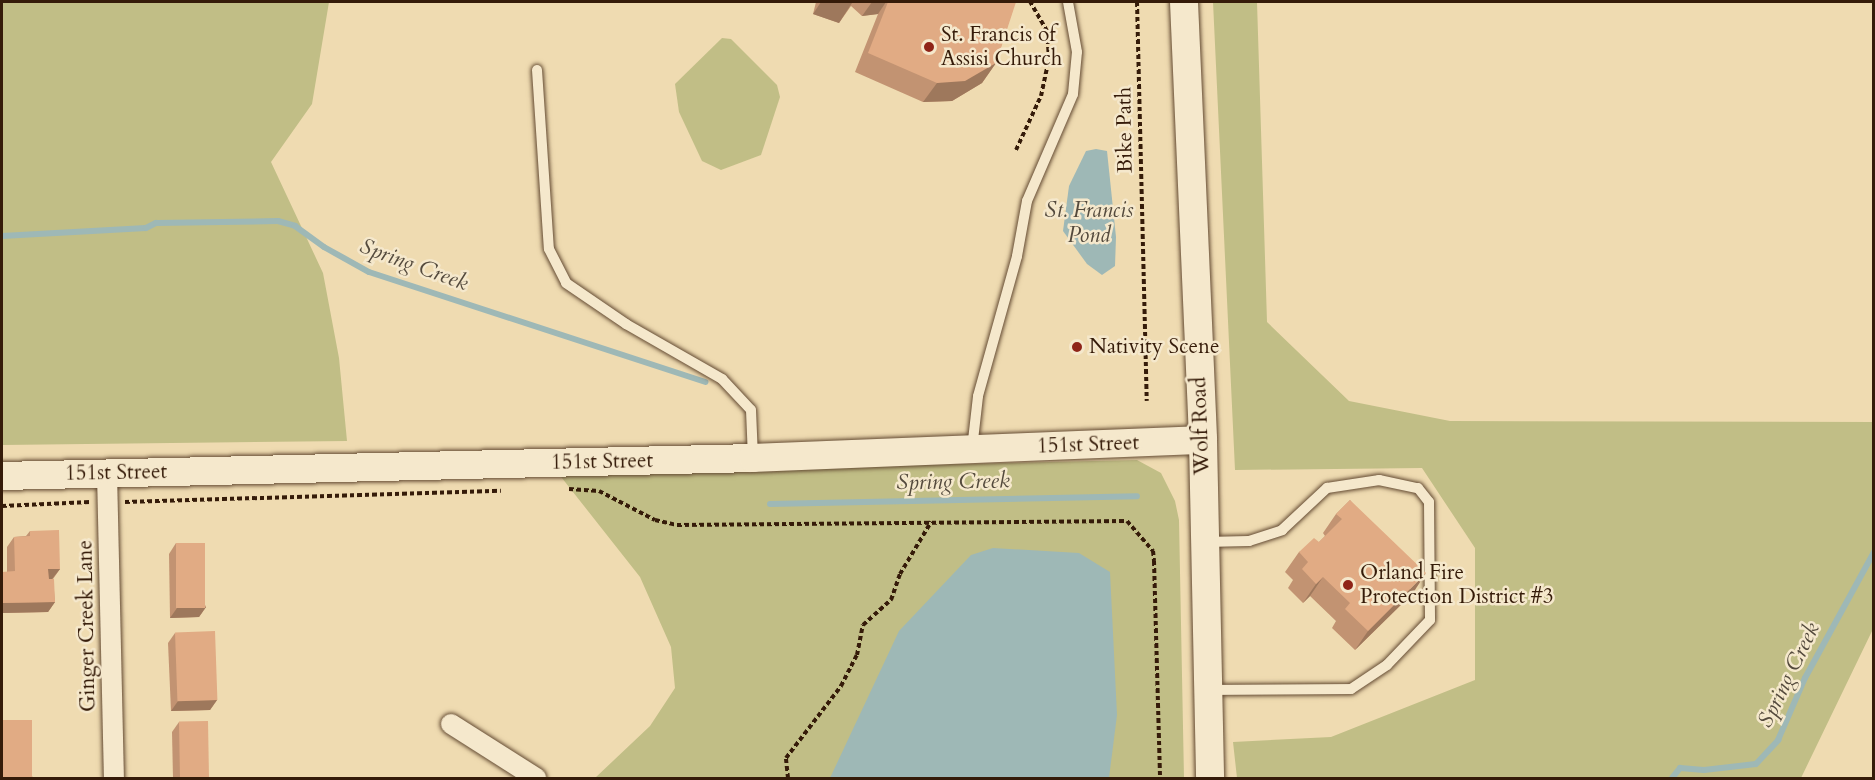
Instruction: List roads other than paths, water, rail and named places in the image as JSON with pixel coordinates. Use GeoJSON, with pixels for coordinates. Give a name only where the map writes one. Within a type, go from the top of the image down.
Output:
{"type":"FeatureCollection","features":[{"type":"Feature","properties":{"kind":"street","name":"Wolf Road"},"geometry":{"type":"LineString","coordinates":[[1184,2],[1203,440],[1210,778]]}},
{"type":"Feature","properties":{"kind":"street","name":"151st Street"},"geometry":{"type":"LineString","coordinates":[[2,476],[753,458],[1203,440]]}},
{"type":"Feature","properties":{"kind":"street","name":"Ginger Creek Lane"},"geometry":{"type":"LineString","coordinates":[[107,473],[114,778]]}},
{"type":"Feature","properties":{"kind":"street"},"geometry":{"type":"LineString","coordinates":[[451,724],[536,778]]}},
{"type":"Feature","properties":{"kind":"lane"},"geometry":{"type":"LineString","coordinates":[[972,449],[978,396],[1017,256],[1027,201],[1073,94],[1077,52],[1068,2]]}},
{"type":"Feature","properties":{"kind":"lane"},"geometry":{"type":"LineString","coordinates":[[537,70],[549,249],[566,283],[626,324],[722,379],[751,410],[753,458]]}},
{"type":"Feature","properties":{"kind":"lane"},"geometry":{"type":"LineString","coordinates":[[1204,542],[1249,541],[1282,530],[1327,488],[1379,480],[1418,488],[1429,502],[1430,620],[1387,665],[1351,689],[1208,690]]}},
{"type":"Feature","properties":{"kind":"water","name":"St. Francis Pond"},"geometry":{"type":"Polygon","coordinates":[[[1096,149],[1107,151],[1116,237],[1115,266],[1102,275],[1087,264],[1063,231],[1069,186],[1086,151],[1096,149]]]}},
{"type":"Feature","properties":{"kind":"water"},"geometry":{"type":"Polygon","coordinates":[[[993,548],[1079,553],[1110,572],[1117,715],[1109,778],[830,778],[899,631],[971,555],[993,548]]]}},
{"type":"Feature","properties":{"kind":"waterway","name":"Spring Creek"},"geometry":{"type":"LineString","coordinates":[[2,236],[146,228],[156,223],[278,221],[295,226],[324,247],[369,272],[705,382]]}},
{"type":"Feature","properties":{"kind":"waterway","name":"Spring Creek"},"geometry":{"type":"LineString","coordinates":[[770,504],[1137,496]]}},
{"type":"Feature","properties":{"kind":"waterway","name":"Spring Creek"},"geometry":{"type":"LineString","coordinates":[[1672,778],[1680,768],[1704,770],[1756,764],[1778,740],[1805,678],[1874,552]]}},
{"type":"Feature","properties":{"kind":"place","name":"St. Francis of Assisi Church"},"geometry":{"type":"Point","coordinates":[929,47]}},
{"type":"Feature","properties":{"kind":"place","name":"Nativity Scene"},"geometry":{"type":"Point","coordinates":[1077,347]}},
{"type":"Feature","properties":{"kind":"place","name":"Orland Fire Protection District #3"},"geometry":{"type":"Point","coordinates":[1348,585]}}]}
